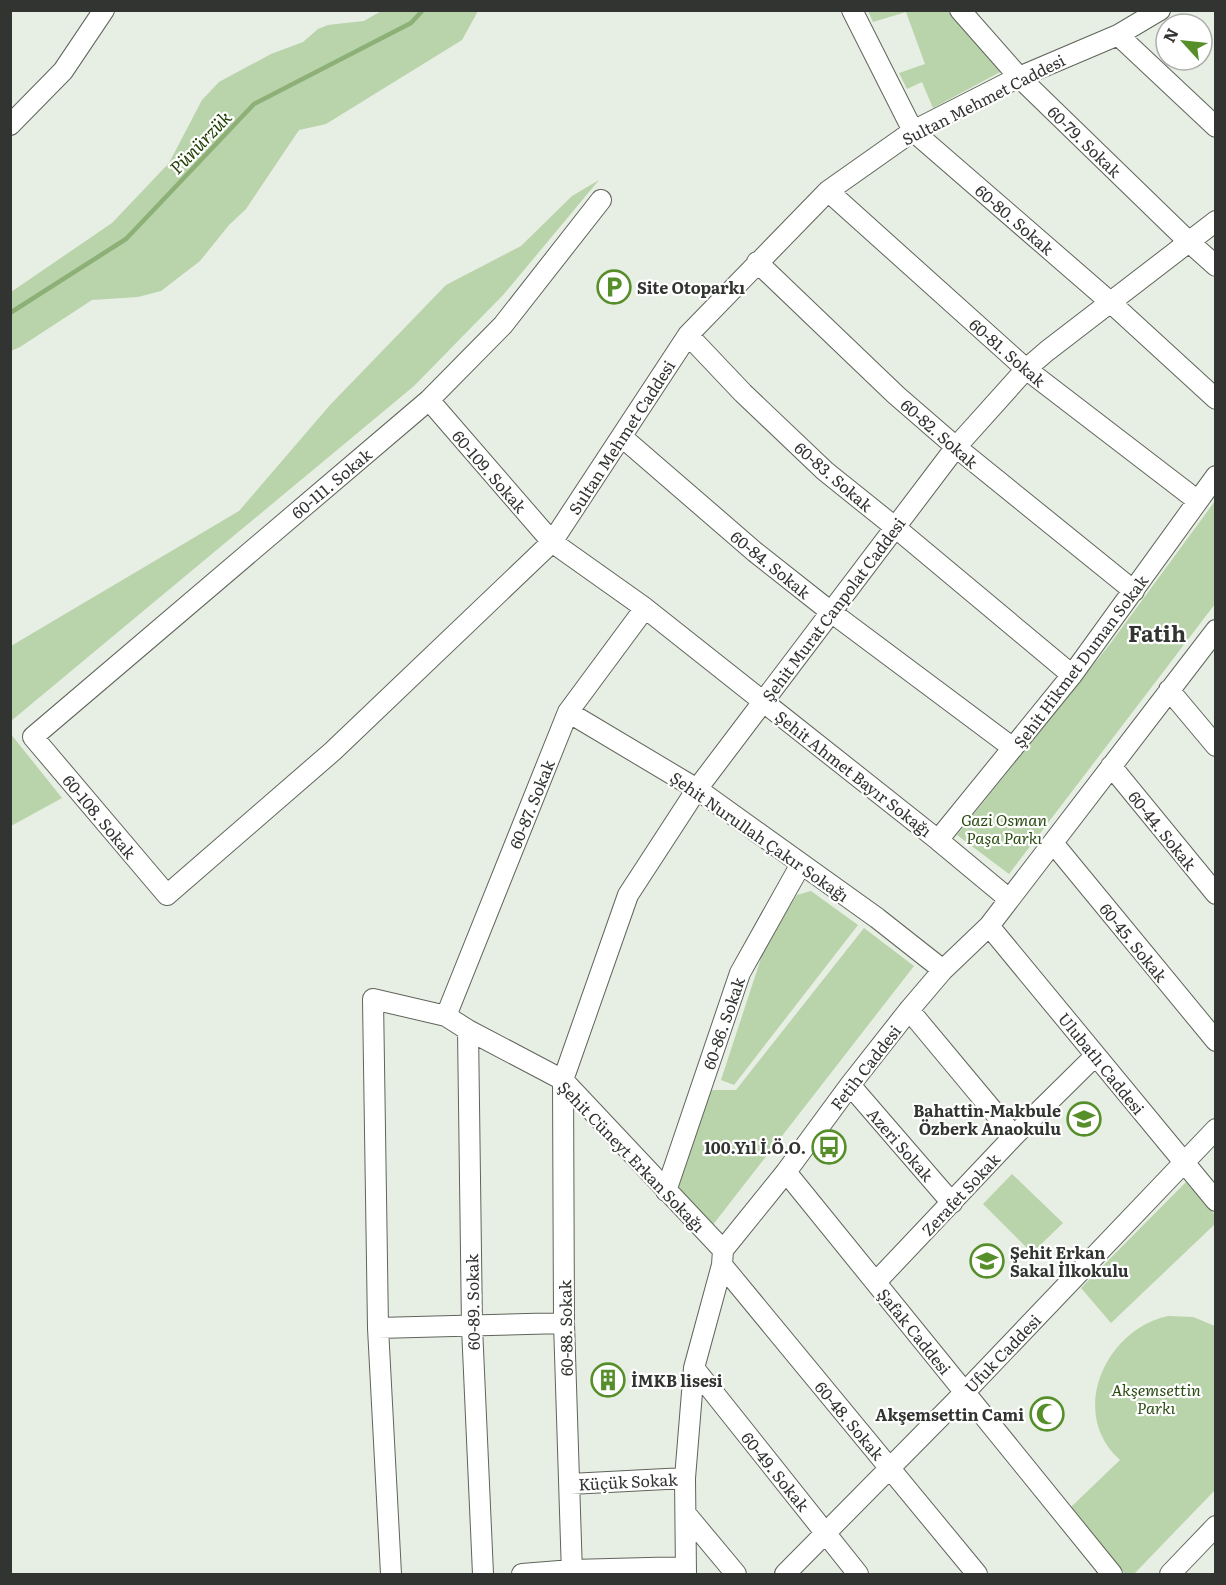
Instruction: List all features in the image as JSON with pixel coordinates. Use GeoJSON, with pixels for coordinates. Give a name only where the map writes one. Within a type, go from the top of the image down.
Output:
{"type":"FeatureCollection","features":[{"type":"Feature","properties":{"kind":"street"},"geometry":{"type":"LineString","coordinates":[[10,125],[63,71],[104,10]]}},
{"type":"Feature","properties":{"kind":"street","name":"60-80. Sokak"},"geometry":{"type":"LineString","coordinates":[[852,10],[913,130],[1109,302],[1215,399]]}},
{"type":"Feature","properties":{"kind":"street","name":"60-79. Sokak"},"geometry":{"type":"LineString","coordinates":[[960,10],[1019,77],[1215,266]]}},
{"type":"Feature","properties":{"kind":"street","name":"Sultan Mehmet Caddesi"},"geometry":{"type":"LineString","coordinates":[[166,895],[333,751],[552,542],[688,335],[828,191],[913,130],[1019,77],[1119,35],[1139,17],[1160,10]]}},
{"type":"Feature","properties":{"kind":"street"},"geometry":{"type":"LineString","coordinates":[[1119,35],[1215,127]]}},
{"type":"Feature","properties":{"kind":"street","name":"60-81. Sokak"},"geometry":{"type":"LineString","coordinates":[[828,191],[1026,369],[1198,501]]}},
{"type":"Feature","properties":{"kind":"street","name":"60-111. Sokak"},"geometry":{"type":"LineString","coordinates":[[33,737],[429,400],[503,325],[601,200]]}},
{"type":"Feature","properties":{"kind":"street","name":"Şehit Murat Canpolat Caddesi"},"geometry":{"type":"LineString","coordinates":[[562,1080],[628,895],[697,789],[956,447],[1026,369],[1215,221]]}},
{"type":"Feature","properties":{"kind":"street","name":"60-82. Sokak"},"geometry":{"type":"LineString","coordinates":[[757,262],[896,395],[956,447],[1134,591]]}},
{"type":"Feature","properties":{"kind":"street","name":"60-83. Sokak"},"geometry":{"type":"LineString","coordinates":[[688,335],[742,393],[825,471],[1072,675]]}},
{"type":"Feature","properties":{"kind":"street","name":"60-109. Sokak"},"geometry":{"type":"LineString","coordinates":[[429,400],[552,542]]}},
{"type":"Feature","properties":{"kind":"street","name":"60-84. Sokak"},"geometry":{"type":"LineString","coordinates":[[622,437],[755,552],[831,612],[1013,748]]}},
{"type":"Feature","properties":{"kind":"street","name":"Şehit Hikmet Duman Sokak"},"geometry":{"type":"LineString","coordinates":[[938,840],[1072,675],[1215,476]]}},
{"type":"Feature","properties":{"kind":"street","name":"Şehit Ahmet Bayır Sokağı"},"geometry":{"type":"LineString","coordinates":[[552,542],[645,608],[1009,899]]}},
{"type":"Feature","properties":{"kind":"street","name":"60-87. Sokak"},"geometry":{"type":"LineString","coordinates":[[446,1016],[568,712],[645,608]]}},
{"type":"Feature","properties":{"kind":"street","name":"Fetih Caddesi"},"geometry":{"type":"LineString","coordinates":[[686,1571],[685,1478],[694,1368],[722,1258],[850,1085],[909,1010],[944,970],[989,926],[1215,630]]}},
{"type":"Feature","properties":{"kind":"street"},"geometry":{"type":"LineString","coordinates":[[1169,690],[1215,746]]}},
{"type":"Feature","properties":{"kind":"street","name":"Şehit Nurullah Çakır Sokağı"},"geometry":{"type":"LineString","coordinates":[[568,712],[697,789],[877,918],[944,970]]}},
{"type":"Feature","properties":{"kind":"street","name":"60-108. Sokak"},"geometry":{"type":"LineString","coordinates":[[33,737],[166,895]]}},
{"type":"Feature","properties":{"kind":"street","name":"60-44. Sokak"},"geometry":{"type":"LineString","coordinates":[[1111,766],[1215,894]]}},
{"type":"Feature","properties":{"kind":"street","name":"60-45. Sokak"},"geometry":{"type":"LineString","coordinates":[[1053,843],[1215,1041]]}},
{"type":"Feature","properties":{"kind":"street","name":"60-86. Sokak"},"geometry":{"type":"LineString","coordinates":[[666,1191],[740,973],[801,864]]}},
{"type":"Feature","properties":{"kind":"street","name":"Ulubatlı Caddesi"},"geometry":{"type":"LineString","coordinates":[[989,926],[1215,1201]]}},
{"type":"Feature","properties":{"kind":"street","name":"Şehit Cüneyt Erkan Sokağı"},"geometry":{"type":"LineString","coordinates":[[378,1328],[373,999],[446,1016],[562,1080],[666,1191],[722,1258]]}},
{"type":"Feature","properties":{"kind":"street"},"geometry":{"type":"LineString","coordinates":[[909,1010],[1014,1136]]}},
{"type":"Feature","properties":{"kind":"street","name":"60-89. Sokak"},"geometry":{"type":"LineString","coordinates":[[468,1030],[472,1327],[483,1575]]}},
{"type":"Feature","properties":{"kind":"street","name":"Zerafet Sokak"},"geometry":{"type":"LineString","coordinates":[[876,1282],[1014,1136],[1095,1056]]}},
{"type":"Feature","properties":{"kind":"street","name":"60-88. Sokak"},"geometry":{"type":"LineString","coordinates":[[562,1080],[564,1323],[572,1573]]}},
{"type":"Feature","properties":{"kind":"street","name":"Azeri Sokak"},"geometry":{"type":"LineString","coordinates":[[850,1085],[951,1203]]}},
{"type":"Feature","properties":{"kind":"street","name":"Ufuk Caddesi"},"geometry":{"type":"LineString","coordinates":[[785,1575],[964,1393],[1215,1129]]}},
{"type":"Feature","properties":{"kind":"street","name":"Şafak Caddesi"},"geometry":{"type":"LineString","coordinates":[[786,1172],[1112,1575]]}},
{"type":"Feature","properties":{"kind":"street","name":"60-48. Sokak"},"geometry":{"type":"LineString","coordinates":[[722,1258],[977,1575]]}},
{"type":"Feature","properties":{"kind":"street"},"geometry":{"type":"LineString","coordinates":[[391,1575],[378,1328],[564,1323]]}},
{"type":"Feature","properties":{"kind":"street","name":"60-49. Sokak"},"geometry":{"type":"LineString","coordinates":[[694,1368],[858,1575]]}},
{"type":"Feature","properties":{"kind":"street","name":"Küçük Sokak"},"geometry":{"type":"LineString","coordinates":[[570,1484],[685,1478]]}},
{"type":"Feature","properties":{"kind":"street"},"geometry":{"type":"LineString","coordinates":[[686,1514],[736,1575]]}},
{"type":"Feature","properties":{"kind":"street"},"geometry":{"type":"LineString","coordinates":[[1170,1575],[1215,1526]]}},
{"type":"Feature","properties":{"kind":"street"},"geometry":{"type":"LineString","coordinates":[[522,1575],[686,1571]]}},
{"type":"Feature","properties":{"kind":"green space"},"geometry":{"type":"Polygon","coordinates":[[[383,10],[478,11],[462,40],[326,124],[299,130],[246,209],[229,225],[200,261],[161,291],[138,297],[92,300],[11,351],[11,292],[112,223],[169,163],[202,100],[219,82],[271,54],[303,42],[318,29],[328,25],[364,21],[383,10]]]}},
{"type":"Feature","properties":{"kind":"green space"},"geometry":{"type":"Polygon","coordinates":[[[868,11],[948,11],[1002,71],[933,108],[922,82],[907,89],[899,73],[925,64],[906,12],[873,22],[868,11]]]}},
{"type":"Feature","properties":{"kind":"green space"},"geometry":{"type":"Polygon","coordinates":[[[599,180],[504,294],[414,386],[11,721],[11,646],[239,511],[330,405],[446,285],[521,246],[572,196],[599,180]]]}},
{"type":"Feature","properties":{"kind":"green space","name":"Gazi Osman Paşa Parkı"},"geometry":{"type":"Polygon","coordinates":[[[1215,501],[1215,604],[1009,874],[957,835],[1110,644],[1215,501]]]}},
{"type":"Feature","properties":{"kind":"green space"},"geometry":{"type":"Polygon","coordinates":[[[10,733],[62,798],[11,826],[10,826],[10,733]]]}},
{"type":"Feature","properties":{"kind":"green space"},"geometry":{"type":"Polygon","coordinates":[[[811,891],[858,925],[734,1085],[721,1080],[767,940],[797,895],[811,891]]]}},
{"type":"Feature","properties":{"kind":"green space"},"geometry":{"type":"Polygon","coordinates":[[[864,928],[914,966],[712,1226],[673,1183],[708,1090],[736,1090],[864,928]]]}},
{"type":"Feature","properties":{"kind":"green space"},"geometry":{"type":"Polygon","coordinates":[[[1012,1174],[1063,1223],[1032,1253],[983,1204],[1012,1174]]]}},
{"type":"Feature","properties":{"kind":"green space"},"geometry":{"type":"Polygon","coordinates":[[[1186,1182],[1215,1215],[1215,1224],[1111,1323],[1081,1288],[1186,1182]]]}},
{"type":"Feature","properties":{"kind":"green space","name":"Akşemsettin Parkı"},"geometry":{"type":"Polygon","coordinates":[[[1168,1316],[1193,1317],[1215,1326],[1215,1490],[1134,1574],[1125,1574],[1070,1508],[1120,1460],[1104,1441],[1096,1420],[1096,1397],[1101,1375],[1112,1355],[1127,1337],[1146,1324],[1168,1316]]]}},
{"type":"Feature","properties":{"kind":"waterway","name":"Pünürzük"},"geometry":{"type":"LineString","coordinates":[[10,313],[126,239],[254,104],[411,23],[423,10]]}},
{"type":"Feature","properties":{"kind":"place","name":"Site Otoparkı"},"geometry":{"type":"Point","coordinates":[614,287]}},
{"type":"Feature","properties":{"kind":"place","name":"Bahattin-Makbule Özberk Anaokulu"},"geometry":{"type":"Point","coordinates":[1084,1119]}},
{"type":"Feature","properties":{"kind":"place","name":"100.Yıl İ.Ö.O."},"geometry":{"type":"Point","coordinates":[829,1147]}},
{"type":"Feature","properties":{"kind":"place","name":"Şehit Erkan Sakal İlkokulu"},"geometry":{"type":"Point","coordinates":[987,1261]}},
{"type":"Feature","properties":{"kind":"place","name":"İMKB lisesi"},"geometry":{"type":"Point","coordinates":[608,1380]}},
{"type":"Feature","properties":{"kind":"place","name":"Akşemsettin Cami"},"geometry":{"type":"Point","coordinates":[1047,1414]}},
{"type":"Feature","properties":{"kind":"district","name":"Fatih"},"geometry":{"type":"Point","coordinates":[1157,632]}}]}
